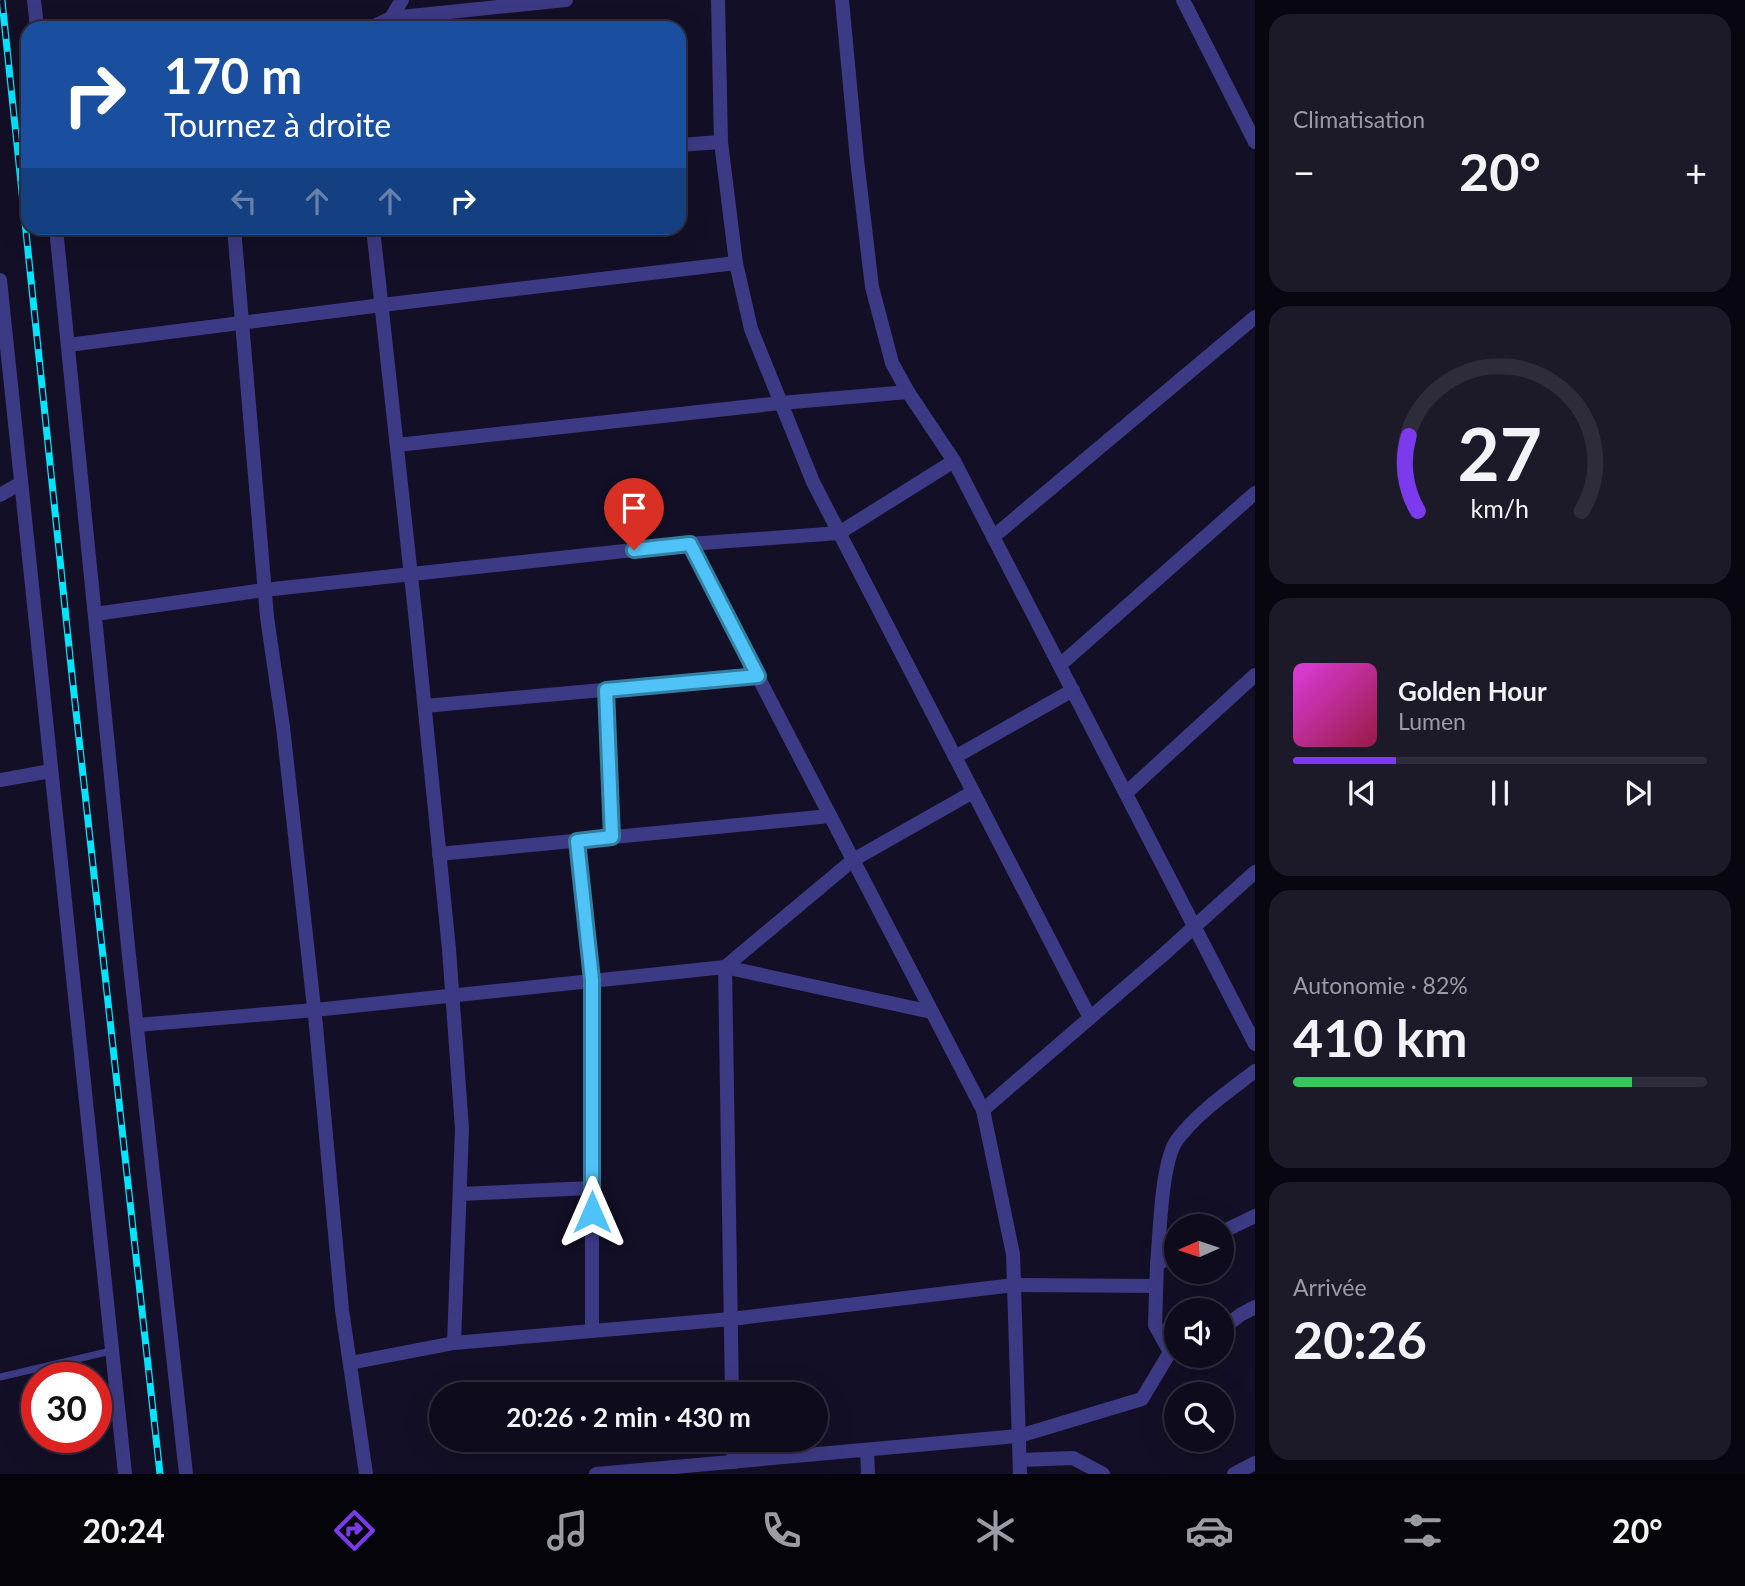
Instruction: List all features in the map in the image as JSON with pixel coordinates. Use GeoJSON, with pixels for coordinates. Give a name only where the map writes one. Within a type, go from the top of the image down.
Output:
{"type":"FeatureCollection","features":[{"type":"Feature","properties":{"kind":"street"},"geometry":{"type":"LineString","coordinates":[[34,0],[36,21]]}},
{"type":"Feature","properties":{"kind":"street"},"geometry":{"type":"LineString","coordinates":[[391,18],[402,0]]}},
{"type":"Feature","properties":{"kind":"street"},"geometry":{"type":"LineString","coordinates":[[385,21],[391,18],[566,0]]}},
{"type":"Feature","properties":{"kind":"street"},"geometry":{"type":"LineString","coordinates":[[718,0],[721,142],[736,263],[751,329],[813,482],[1090,1018]]}},
{"type":"Feature","properties":{"kind":"street"},"geometry":{"type":"LineString","coordinates":[[842,0],[872,286],[892,363],[954,461],[1255,1044]]}},
{"type":"Feature","properties":{"kind":"street"},"geometry":{"type":"LineString","coordinates":[[1183,0],[1255,142]]}},
{"type":"Feature","properties":{"kind":"street"},"geometry":{"type":"LineString","coordinates":[[686,144],[721,142]]}},
{"type":"Feature","properties":{"kind":"street"},"geometry":{"type":"LineString","coordinates":[[58,235],[137,1025],[187,1474]]}},
{"type":"Feature","properties":{"kind":"street"},"geometry":{"type":"LineString","coordinates":[[235,235],[264,590],[284,727],[315,1010],[342,1310],[366,1474]]}},
{"type":"Feature","properties":{"kind":"street"},"geometry":{"type":"LineString","coordinates":[[374,235],[425,706],[463,1129],[454,1343]]}},
{"type":"Feature","properties":{"kind":"street"},"geometry":{"type":"LineString","coordinates":[[68,345],[382,304],[736,263]]}},
{"type":"Feature","properties":{"kind":"street"},"geometry":{"type":"LineString","coordinates":[[0,280],[125,1474]]}},
{"type":"Feature","properties":{"kind":"street"},"geometry":{"type":"LineString","coordinates":[[993,537],[1255,317]]}},
{"type":"Feature","properties":{"kind":"street"},"geometry":{"type":"LineString","coordinates":[[397,445],[781,402],[908,392]]}},
{"type":"Feature","properties":{"kind":"street"},"geometry":{"type":"LineString","coordinates":[[95,614],[264,590],[690,544],[839,533],[954,461]]}},
{"type":"Feature","properties":{"kind":"street"},"geometry":{"type":"LineString","coordinates":[[0,495],[21,483]]}},
{"type":"Feature","properties":{"kind":"street"},"geometry":{"type":"LineString","coordinates":[[1060,665],[1255,493]]}},
{"type":"Feature","properties":{"kind":"street"},"geometry":{"type":"LineString","coordinates":[[690,544],[983,1110],[1013,1254],[1020,1467],[1073,1458],[1103,1474]]}},
{"type":"Feature","properties":{"kind":"street"},"geometry":{"type":"LineString","coordinates":[[1126,793],[1255,675]]}},
{"type":"Feature","properties":{"kind":"street"},"geometry":{"type":"LineString","coordinates":[[425,706],[758,676]]}},
{"type":"Feature","properties":{"kind":"street"},"geometry":{"type":"LineString","coordinates":[[606,690],[612,837]]}},
{"type":"Feature","properties":{"kind":"street"},"geometry":{"type":"LineString","coordinates":[[955,757],[1073,691]]}},
{"type":"Feature","properties":{"kind":"street"},"geometry":{"type":"LineString","coordinates":[[0,780],[51,771]]}},
{"type":"Feature","properties":{"kind":"street"},"geometry":{"type":"LineString","coordinates":[[724,967],[853,860],[973,792]]}},
{"type":"Feature","properties":{"kind":"street"},"geometry":{"type":"LineString","coordinates":[[439,854],[830,816]]}},
{"type":"Feature","properties":{"kind":"street"},"geometry":{"type":"LineString","coordinates":[[577,841],[592,980],[592,1331]]}},
{"type":"Feature","properties":{"kind":"street"},"geometry":{"type":"LineString","coordinates":[[983,1110],[1255,872]]}},
{"type":"Feature","properties":{"kind":"street"},"geometry":{"type":"LineString","coordinates":[[137,1025],[315,1010],[724,967],[932,1012]]}},
{"type":"Feature","properties":{"kind":"street"},"geometry":{"type":"LineString","coordinates":[[724,967],[732,1382]]}},
{"type":"Feature","properties":{"kind":"street"},"geometry":{"type":"LineString","coordinates":[[1164,1338],[1155,1325],[1157,1264],[1167,1162],[1176,1141],[1204,1112],[1255,1070]]}},
{"type":"Feature","properties":{"kind":"street"},"geometry":{"type":"LineString","coordinates":[[460,1194],[592,1188]]}},
{"type":"Feature","properties":{"kind":"street"},"geometry":{"type":"LineString","coordinates":[[1234,1226],[1255,1216]]}},
{"type":"Feature","properties":{"kind":"street"},"geometry":{"type":"LineString","coordinates":[[1157,1264],[1164,1260]]}},
{"type":"Feature","properties":{"kind":"street"},"geometry":{"type":"LineString","coordinates":[[350,1363],[454,1343],[731,1318],[1014,1285],[1156,1286]]}},
{"type":"Feature","properties":{"kind":"street"},"geometry":{"type":"LineString","coordinates":[[1234,1320],[1255,1307]]}},
{"type":"Feature","properties":{"kind":"street"},"geometry":{"type":"LineString","coordinates":[[596,1474],[1019,1436],[1142,1399],[1164,1365]]}},
{"type":"Feature","properties":{"kind":"street"},"geometry":{"type":"LineString","coordinates":[[867,1450],[868,1474]]}},
{"type":"Feature","properties":{"kind":"street"},"geometry":{"type":"LineString","coordinates":[[734,1452],[734,1462]]}},
{"type":"Feature","properties":{"kind":"street"},"geometry":{"type":"LineString","coordinates":[[1234,1474],[1255,1463]]}},
{"type":"Feature","properties":{"kind":"lane"},"geometry":{"type":"LineString","coordinates":[[0,1377],[112,1351]]}},
{"type":"Feature","properties":{"kind":"railway"},"geometry":{"type":"LineString","coordinates":[[2,0],[21,183]]}},
{"type":"Feature","properties":{"kind":"railway"},"geometry":{"type":"LineString","coordinates":[[26,235],[160,1474]]}},
{"type":"Feature","properties":{"kind":"route"},"geometry":{"type":"LineString","coordinates":[[592,1212],[592,980],[577,841],[612,837],[606,690],[758,676],[690,544],[634,550]]}}]}
